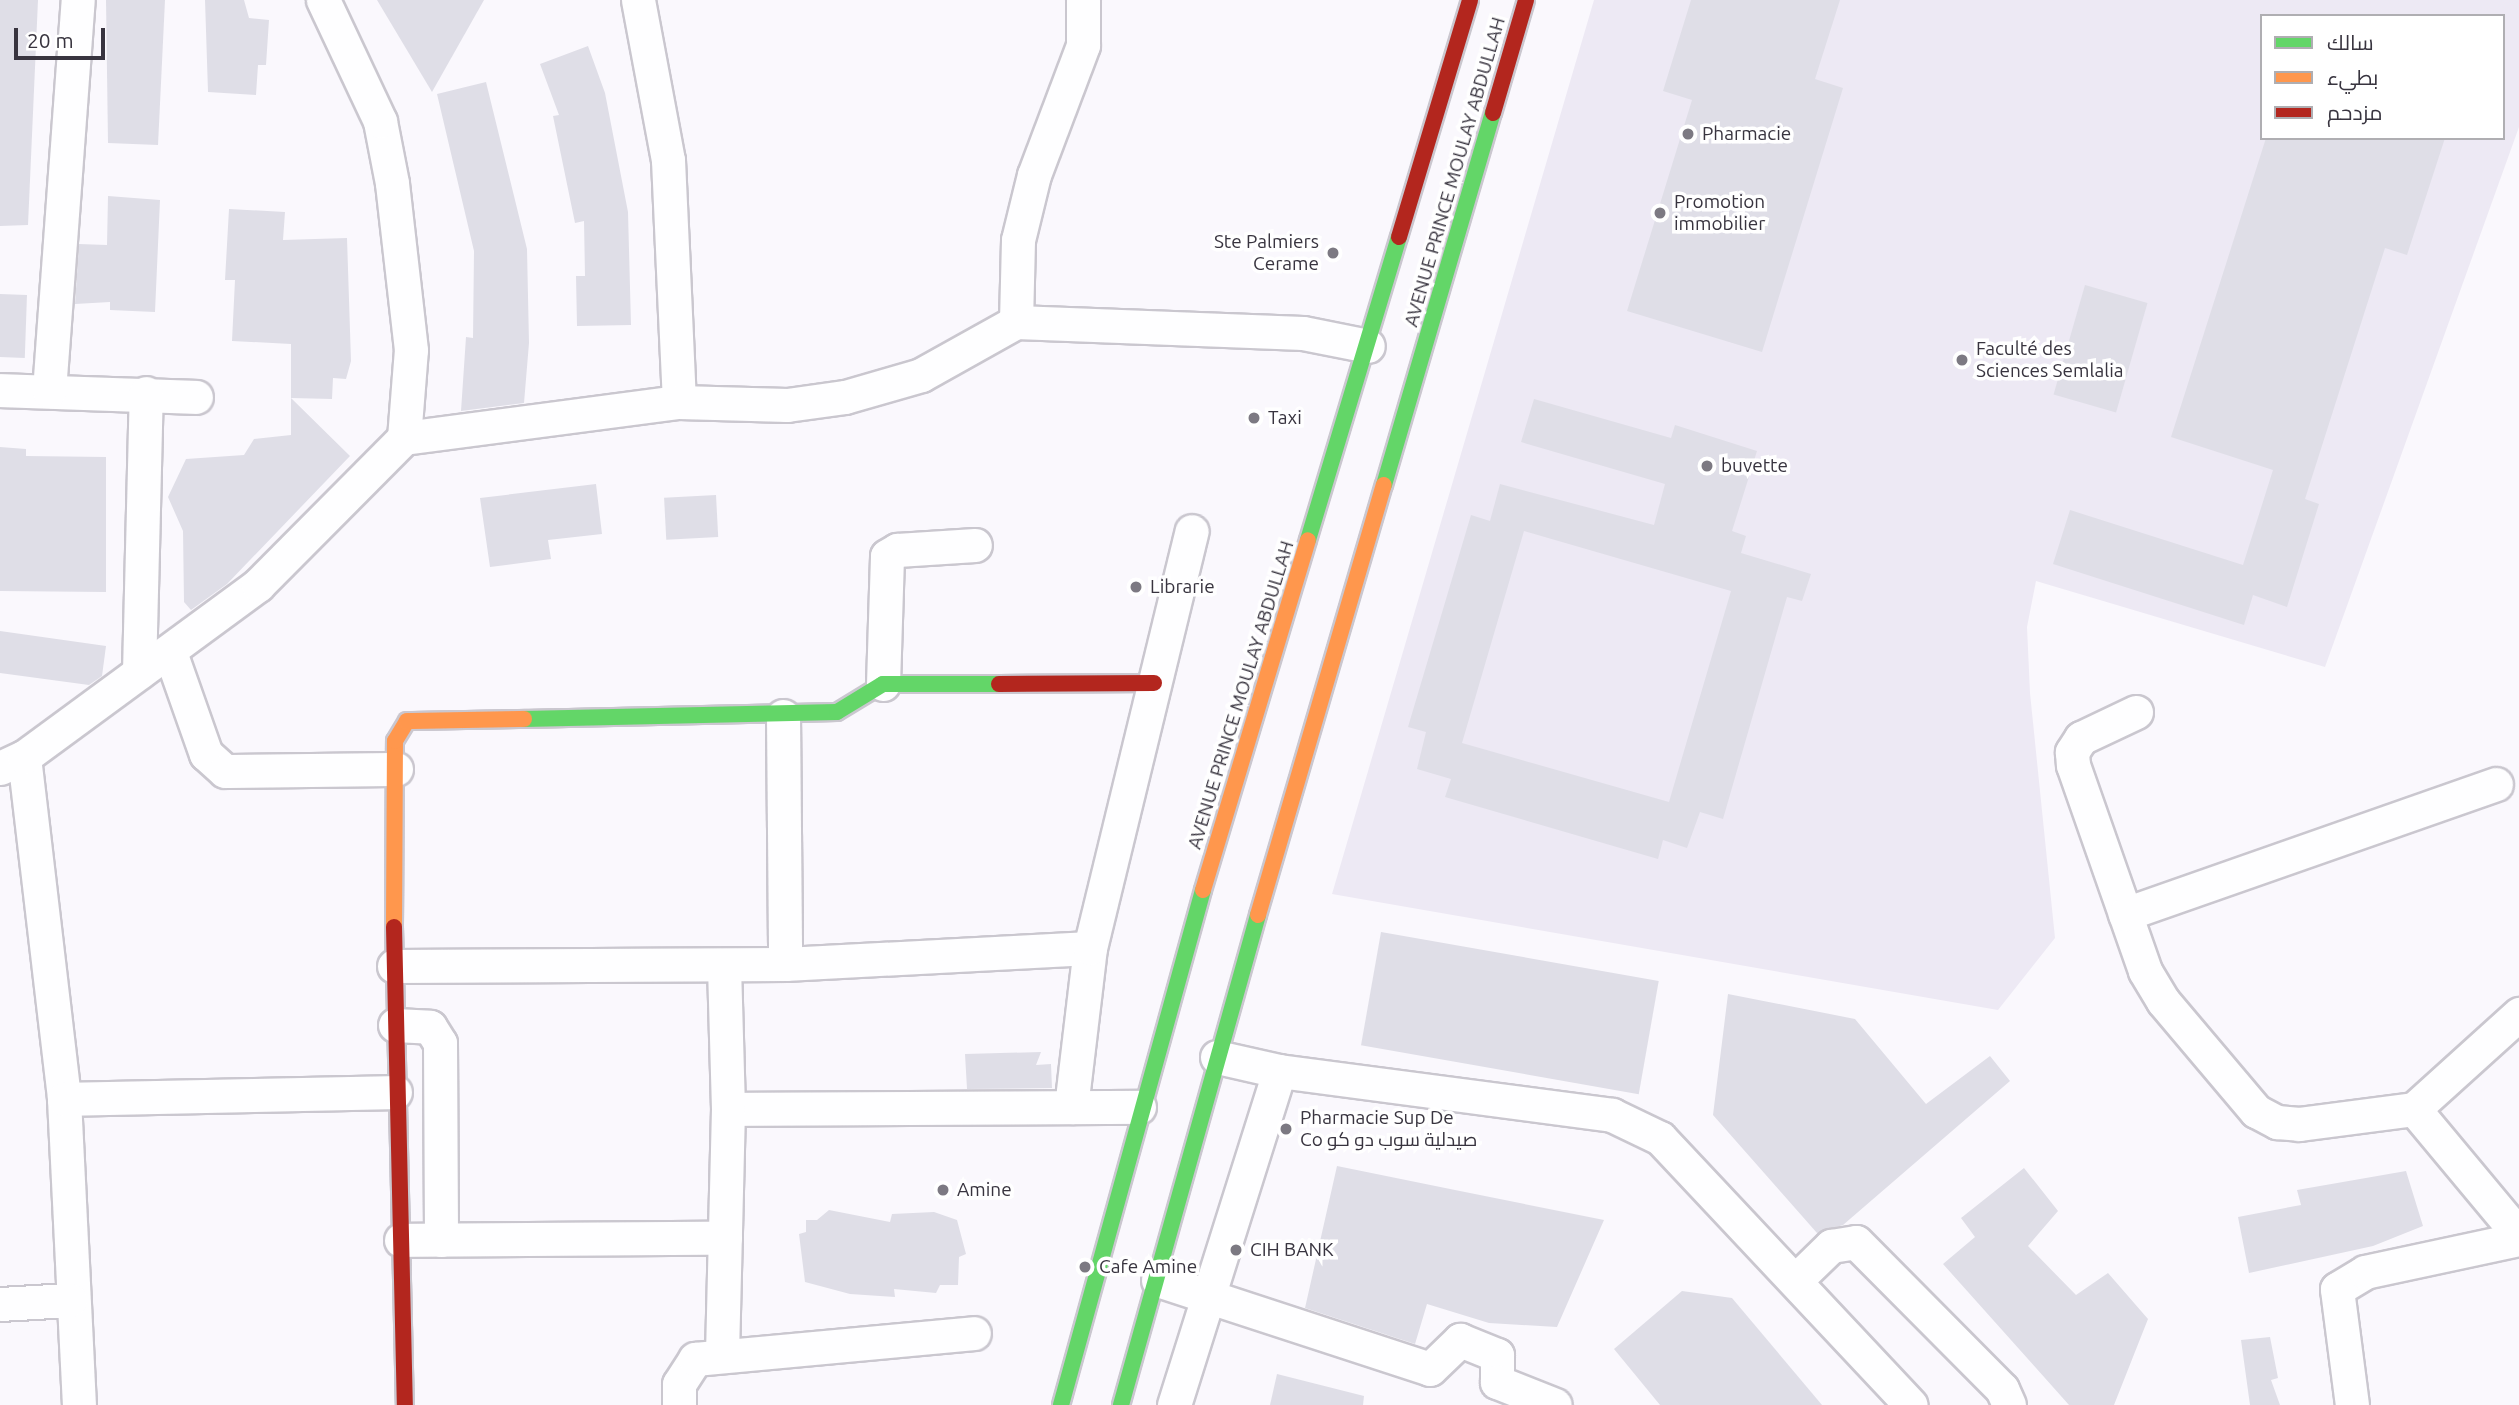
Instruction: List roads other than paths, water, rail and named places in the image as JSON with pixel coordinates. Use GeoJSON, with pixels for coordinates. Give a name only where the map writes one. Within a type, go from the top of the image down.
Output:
{"type":"FeatureCollection","features":[{"type":"Feature","properties":{"kind":"main road","name":"AVENUE PRINCE MOULAY ABDULLAH"},"geometry":{"type":"LineString","coordinates":[[1061,1405],[1139,1107],[1470,0]]}},
{"type":"Feature","properties":{"kind":"main road","name":"AVENUE PRINCE MOULAY ABDULLAH"},"geometry":{"type":"LineString","coordinates":[[1121,1405],[1158,1280],[1217,1057],[1526,0]]}},
{"type":"Feature","properties":{"kind":"main road"},"geometry":{"type":"LineString","coordinates":[[405,1405],[395,1092],[398,730],[425,717],[783,716],[837,712],[883,684],[1154,684]]}},
{"type":"Feature","properties":{"kind":"street"},"geometry":{"type":"LineString","coordinates":[[50,391],[78,0]]}},
{"type":"Feature","properties":{"kind":"street"},"geometry":{"type":"LineString","coordinates":[[323,0],[380,121],[392,183],[411,350],[404,438]]}},
{"type":"Feature","properties":{"kind":"street"},"geometry":{"type":"LineString","coordinates":[[1016,322],[1018,240],[1034,175],[1083,45],[1083,0]]}},
{"type":"Feature","properties":{"kind":"street"},"geometry":{"type":"LineString","coordinates":[[644,2],[668,160],[679,401]]}},
{"type":"Feature","properties":{"kind":"street"},"geometry":{"type":"LineString","coordinates":[[79,1405],[70,1300],[64,1099],[12,762],[170,652],[258,585],[404,438],[679,401],[788,405],[845,397],[921,375],[1016,322],[1303,333],[1368,346]]}},
{"type":"Feature","properties":{"kind":"street"},"geometry":{"type":"LineString","coordinates":[[0,390],[146,393],[196,397]]}},
{"type":"Feature","properties":{"kind":"street"},"geometry":{"type":"LineString","coordinates":[[139,672],[146,393]]}},
{"type":"Feature","properties":{"kind":"street"},"geometry":{"type":"LineString","coordinates":[[1071,1107],[1090,948],[1192,531]]}},
{"type":"Feature","properties":{"kind":"street"},"geometry":{"type":"LineString","coordinates":[[883,684],[887,556],[897,550],[975,544]]}},
{"type":"Feature","properties":{"kind":"street"},"geometry":{"type":"LineString","coordinates":[[170,652],[206,754],[225,771],[396,769]]}},
{"type":"Feature","properties":{"kind":"street"},"geometry":{"type":"LineString","coordinates":[[2136,712],[2081,738],[2072,752],[2125,914],[2163,1001],[2256,1111],[2277,1122],[2299,1124],[2414,1109],[2519,1014]]}},
{"type":"Feature","properties":{"kind":"street"},"geometry":{"type":"LineString","coordinates":[[783,716],[785,964]]}},
{"type":"Feature","properties":{"kind":"street"},"geometry":{"type":"LineString","coordinates":[[2125,914],[2496,784]]}},
{"type":"Feature","properties":{"kind":"street"},"geometry":{"type":"LineString","coordinates":[[394,966],[785,964],[1090,948]]}},
{"type":"Feature","properties":{"kind":"street"},"geometry":{"type":"LineString","coordinates":[[722,1354],[727,1109],[724,965]]}},
{"type":"Feature","properties":{"kind":"street"},"geometry":{"type":"LineString","coordinates":[[395,1025],[430,1027],[440,1043],[441,1240]]}},
{"type":"Feature","properties":{"kind":"street"},"geometry":{"type":"LineString","coordinates":[[1217,1057],[1279,1071],[1612,1115],[1660,1138],[1911,1405]]}},
{"type":"Feature","properties":{"kind":"street"},"geometry":{"type":"LineString","coordinates":[[1174,1405],[1279,1071]]}},
{"type":"Feature","properties":{"kind":"street"},"geometry":{"type":"LineString","coordinates":[[64,1099],[395,1092]]}},
{"type":"Feature","properties":{"kind":"street"},"geometry":{"type":"LineString","coordinates":[[727,1109],[1139,1107]]}},
{"type":"Feature","properties":{"kind":"street"},"geometry":{"type":"LineString","coordinates":[[2352,1405],[2337,1289],[2365,1272],[2519,1237],[2414,1109]]}},
{"type":"Feature","properties":{"kind":"street"},"geometry":{"type":"LineString","coordinates":[[401,1240],[725,1238]]}},
{"type":"Feature","properties":{"kind":"street"},"geometry":{"type":"LineString","coordinates":[[1796,1280],[1831,1246],[1856,1242],[2001,1389],[2009,1405]]}},
{"type":"Feature","properties":{"kind":"street"},"geometry":{"type":"LineString","coordinates":[[1158,1280],[1430,1369],[1460,1340],[1497,1355],[1497,1382],[1555,1405]]}},
{"type":"Feature","properties":{"kind":"street"},"geometry":{"type":"LineString","coordinates":[[0,1304],[70,1300]]}},
{"type":"Feature","properties":{"kind":"street"},"geometry":{"type":"LineString","coordinates":[[679,1405],[684,1370],[695,1359],[722,1354],[974,1333]]}},
{"type":"Feature","properties":{"kind":"place","name":"Pharmacie"},"geometry":{"type":"Point","coordinates":[1688,134]}},
{"type":"Feature","properties":{"kind":"place","name":"Promotion immobilier"},"geometry":{"type":"Point","coordinates":[1660,213]}},
{"type":"Feature","properties":{"kind":"place","name":"Ste Palmiers Cerame"},"geometry":{"type":"Point","coordinates":[1333,253]}},
{"type":"Feature","properties":{"kind":"place","name":"Faculté des Sciences Semlalia"},"geometry":{"type":"Point","coordinates":[1962,360]}},
{"type":"Feature","properties":{"kind":"place","name":"Taxi"},"geometry":{"type":"Point","coordinates":[1254,418]}},
{"type":"Feature","properties":{"kind":"place","name":"buvette"},"geometry":{"type":"Point","coordinates":[1707,466]}},
{"type":"Feature","properties":{"kind":"place","name":"Librarie"},"geometry":{"type":"Point","coordinates":[1136,587]}},
{"type":"Feature","properties":{"kind":"place","name":"Pharmacie Sup De Co صيدلية سوب دو كو"},"geometry":{"type":"Point","coordinates":[1286,1129]}},
{"type":"Feature","properties":{"kind":"place","name":"Amine"},"geometry":{"type":"Point","coordinates":[943,1190]}},
{"type":"Feature","properties":{"kind":"place","name":"CIH BANK"},"geometry":{"type":"Point","coordinates":[1236,1250]}},
{"type":"Feature","properties":{"kind":"place","name":"Cafe Amine"},"geometry":{"type":"Point","coordinates":[1085,1267]}}]}
